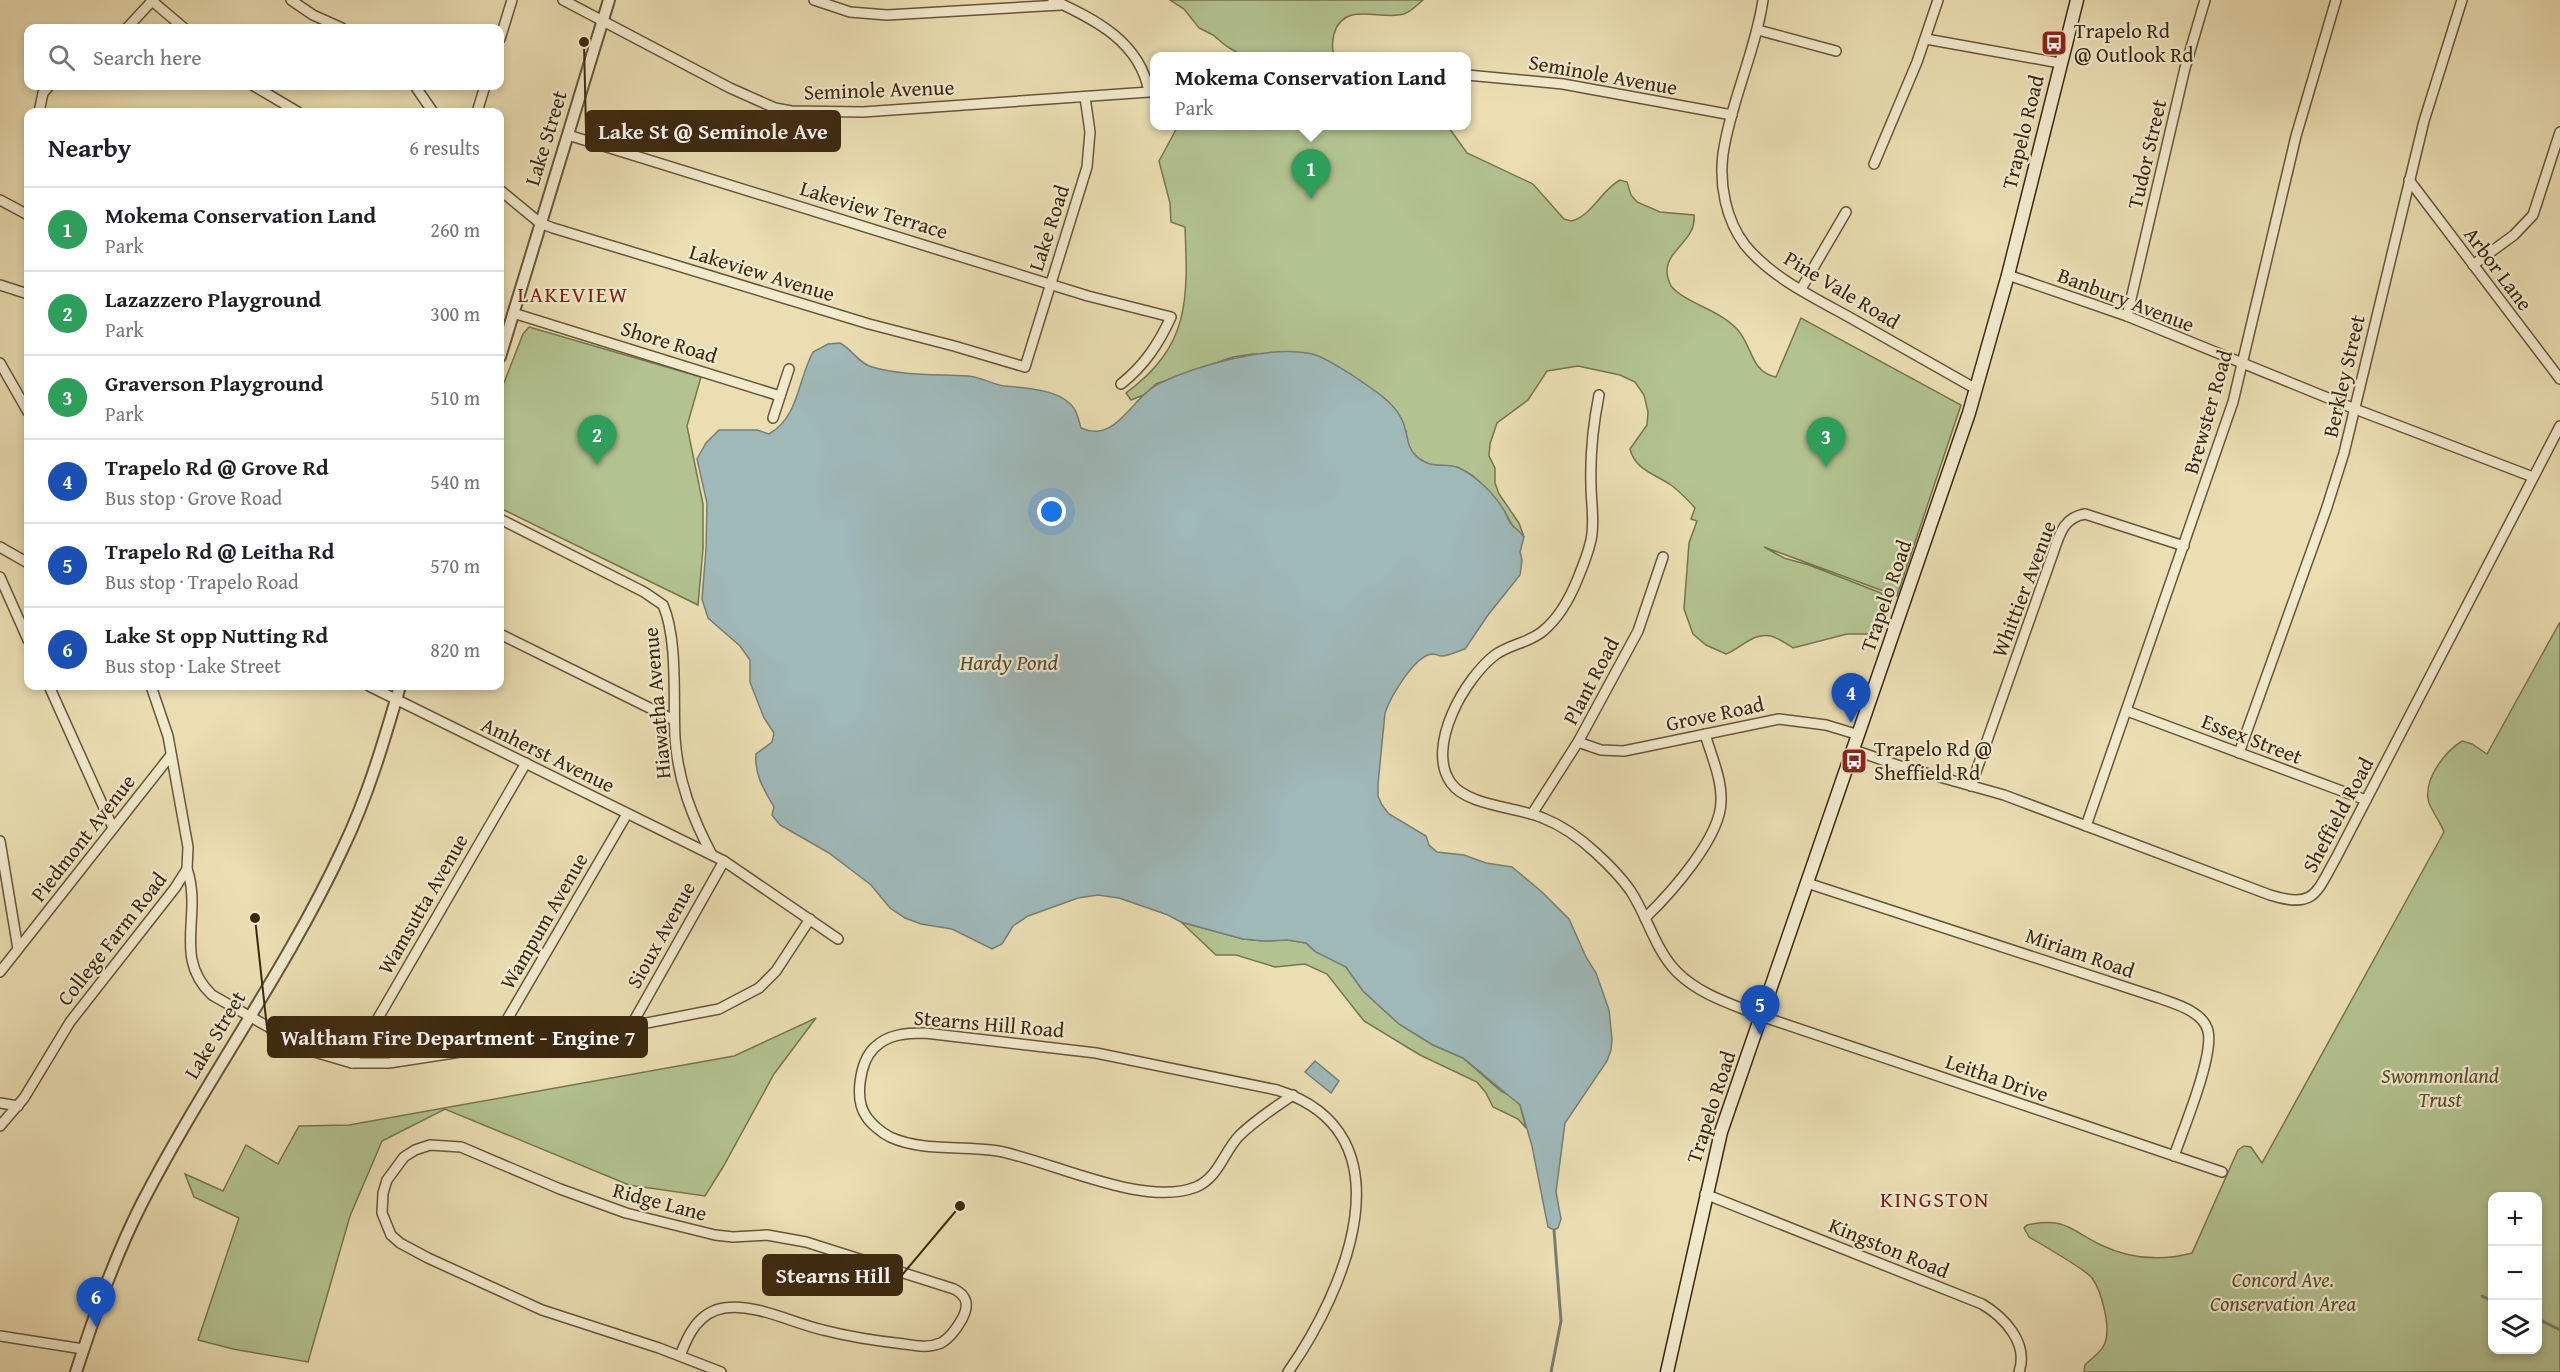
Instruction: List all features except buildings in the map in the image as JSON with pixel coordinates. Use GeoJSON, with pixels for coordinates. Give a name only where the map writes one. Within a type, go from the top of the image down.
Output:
{"type":"FeatureCollection","features":[{"type":"Feature","properties":{"kind":"main road","name":"Trapelo Road"},"geometry":{"type":"LineString","coordinates":[[1667,1372],[1721,1131],[1854,750],[1976,389],[2008,275],[2077,0]]}},
{"type":"Feature","properties":{"kind":"street"},"geometry":{"type":"LineString","coordinates":[[131,24],[152,0],[179,24]]}},
{"type":"Feature","properties":{"kind":"street"},"geometry":{"type":"LineString","coordinates":[[291,0],[313,15],[333,24]]}},
{"type":"Feature","properties":{"kind":"street"},"geometry":{"type":"LineString","coordinates":[[504,26],[512,0]]}},
{"type":"Feature","properties":{"kind":"street","name":"Seminole Avenue"},"geometry":{"type":"LineString","coordinates":[[563,0],[730,88],[775,108],[790,111],[863,112],[1149,92],[1147,78],[1139,61],[1126,46],[1096,22],[1064,5]]}},
{"type":"Feature","properties":{"kind":"street","name":"Lake Street"},"geometry":{"type":"LineString","coordinates":[[504,343],[609,0]]}},
{"type":"Feature","properties":{"kind":"street"},"geometry":{"type":"LineString","coordinates":[[814,0],[850,12],[887,15],[1064,5]]}},
{"type":"Feature","properties":{"kind":"street"},"geometry":{"type":"LineString","coordinates":[[1053,0],[1064,5]]}},
{"type":"Feature","properties":{"kind":"street","name":"Pine Vale Road"},"geometry":{"type":"LineString","coordinates":[[1763,0],[1758,30],[1732,115],[1723,155],[1723,192],[1733,223],[1745,244],[1767,267],[1801,289],[1976,389]]}},
{"type":"Feature","properties":{"kind":"street"},"geometry":{"type":"LineString","coordinates":[[1874,164],[1926,39],[1938,0]]}},
{"type":"Feature","properties":{"kind":"street","name":"Tudor Street"},"geometry":{"type":"LineString","coordinates":[[2127,316],[2185,68],[2205,0]]}},
{"type":"Feature","properties":{"kind":"street","name":"Brewster Road"},"geometry":{"type":"LineString","coordinates":[[2086,826],[2233,402],[2296,136],[2336,0]]}},
{"type":"Feature","properties":{"kind":"street","name":"Berkley Street"},"geometry":{"type":"LineString","coordinates":[[2239,753],[2326,510],[2355,409],[2409,180],[2428,109],[2462,0]]}},
{"type":"Feature","properties":{"kind":"street"},"geometry":{"type":"LineString","coordinates":[[1758,30],[1836,51]]}},
{"type":"Feature","properties":{"kind":"street"},"geometry":{"type":"LineString","coordinates":[[1926,39],[2060,63]]}},
{"type":"Feature","properties":{"kind":"street","name":"Seminole Avenue"},"geometry":{"type":"LineString","coordinates":[[1471,75],[1563,84],[1732,115]]}},
{"type":"Feature","properties":{"kind":"street"},"geometry":{"type":"LineString","coordinates":[[40,108],[46,90]]}},
{"type":"Feature","properties":{"kind":"street"},"geometry":{"type":"LineString","coordinates":[[261,90],[291,108]]}},
{"type":"Feature","properties":{"kind":"street"},"geometry":{"type":"LineString","coordinates":[[418,90],[430,108]]}},
{"type":"Feature","properties":{"kind":"street"},"geometry":{"type":"LineString","coordinates":[[478,108],[484,90]]}},
{"type":"Feature","properties":{"kind":"street","name":"Lake Road"},"geometry":{"type":"LineString","coordinates":[[1025,367],[1087,167],[1090,132],[1085,97]]}},
{"type":"Feature","properties":{"kind":"street"},"geometry":{"type":"LineString","coordinates":[[2473,265],[2514,235],[2533,215],[2560,132]]}},
{"type":"Feature","properties":{"kind":"street","name":"Lakeview Terrace"},"geometry":{"type":"LineString","coordinates":[[567,135],[1098,299],[1171,317],[1161,339],[1148,358],[1121,384]]}},
{"type":"Feature","properties":{"kind":"street","name":"Arbor Lane"},"geometry":{"type":"LineString","coordinates":[[2409,180],[2560,379]]}},
{"type":"Feature","properties":{"kind":"street","name":"Lakeview Avenue"},"geometry":{"type":"LineString","coordinates":[[504,193],[540,222],[869,324],[1025,367]]}},
{"type":"Feature","properties":{"kind":"street"},"geometry":{"type":"LineString","coordinates":[[0,200],[24,213]]}},
{"type":"Feature","properties":{"kind":"street"},"geometry":{"type":"LineString","coordinates":[[1801,289],[1846,212]]}},
{"type":"Feature","properties":{"kind":"street","name":"Banbury Avenue"},"geometry":{"type":"LineString","coordinates":[[2008,275],[2127,316],[2241,364],[2533,477]]}},
{"type":"Feature","properties":{"kind":"street"},"geometry":{"type":"LineString","coordinates":[[0,285],[24,293]]}},
{"type":"Feature","properties":{"kind":"street","name":"Shore Road"},"geometry":{"type":"LineString","coordinates":[[513,313],[780,396]]}},
{"type":"Feature","properties":{"kind":"street"},"geometry":{"type":"LineString","coordinates":[[0,363],[24,405]]}},
{"type":"Feature","properties":{"kind":"street"},"geometry":{"type":"LineString","coordinates":[[773,418],[789,369]]}},
{"type":"Feature","properties":{"kind":"street","name":"Leitha Drive"},"geometry":{"type":"LineString","coordinates":[[1599,395],[1594,420],[1591,463],[1592,538],[1565,606],[1543,632],[1494,656],[1462,695],[1451,715],[1443,738],[1445,769],[1450,782],[1458,790],[1478,799],[1532,814],[1564,828],[1589,846],[1629,889],[1675,970],[1689,983],[1731,1005],[2222,1172]]}},
{"type":"Feature","properties":{"kind":"street","name":"Sheffield Road"},"geometry":{"type":"LineString","coordinates":[[1854,750],[2004,795],[2270,895],[2297,902],[2308,899],[2318,890],[2366,800],[2560,426]]}},
{"type":"Feature","properties":{"kind":"street","name":"Whittier Avenue"},"geometry":{"type":"LineString","coordinates":[[1971,786],[2051,559],[2069,518],[2085,514],[2184,546]]}},
{"type":"Feature","properties":{"kind":"street","name":"Hiawatha Avenue"},"geometry":{"type":"LineString","coordinates":[[504,521],[644,592],[663,605],[668,624],[675,689],[674,720],[682,783],[698,829],[712,855]]}},
{"type":"Feature","properties":{"kind":"street"},"geometry":{"type":"LineString","coordinates":[[0,547],[24,561]]}},
{"type":"Feature","properties":{"kind":"street","name":"Plant Road"},"geometry":{"type":"LineString","coordinates":[[1532,814],[1578,742],[1638,631],[1663,557]]}},
{"type":"Feature","properties":{"kind":"street"},"geometry":{"type":"LineString","coordinates":[[0,577],[24,631]]}},
{"type":"Feature","properties":{"kind":"street"},"geometry":{"type":"LineString","coordinates":[[504,636],[674,720]]}},
{"type":"Feature","properties":{"kind":"street"},"geometry":{"type":"LineString","coordinates":[[51,690],[113,828]]}},
{"type":"Feature","properties":{"kind":"street","name":"College Farm Road"},"geometry":{"type":"LineString","coordinates":[[0,1126],[18,1106],[70,1022],[175,888],[187,869],[188,847],[171,755],[165,726],[152,690]]}},
{"type":"Feature","properties":{"kind":"street","name":"Amherst Avenue"},"geometry":{"type":"LineString","coordinates":[[377,690],[712,855]]}},
{"type":"Feature","properties":{"kind":"street","name":"Lake Street"},"geometry":{"type":"LineString","coordinates":[[76,1372],[95,1310],[142,1203],[344,848],[374,775],[399,690]]}},
{"type":"Feature","properties":{"kind":"street","name":"Essex Street"},"geometry":{"type":"LineString","coordinates":[[2127,711],[2366,800]]}},
{"type":"Feature","properties":{"kind":"street","name":"Grove Road"},"geometry":{"type":"LineString","coordinates":[[1578,742],[1601,750],[1624,751],[1779,719],[1826,725],[1858,735]]}},
{"type":"Feature","properties":{"kind":"street"},"geometry":{"type":"LineString","coordinates":[[1645,918],[1712,836],[1719,818],[1721,800],[1719,780],[1705,734]]}},
{"type":"Feature","properties":{"kind":"street","name":"Piedmont Avenue"},"geometry":{"type":"LineString","coordinates":[[0,972],[171,755]]}},
{"type":"Feature","properties":{"kind":"street","name":"Wamsutta Avenue"},"geometry":{"type":"LineString","coordinates":[[352,1063],[526,763]]}},
{"type":"Feature","properties":{"kind":"street","name":"Wampum Avenue"},"geometry":{"type":"LineString","coordinates":[[491,1047],[627,814]]}},
{"type":"Feature","properties":{"kind":"street"},"geometry":{"type":"LineString","coordinates":[[0,841],[18,949]]}},
{"type":"Feature","properties":{"kind":"street"},"geometry":{"type":"LineString","coordinates":[[712,855],[838,939]]}},
{"type":"Feature","properties":{"kind":"street","name":"Sioux Avenue"},"geometry":{"type":"LineString","coordinates":[[631,1026],[724,861]]}},
{"type":"Feature","properties":{"kind":"street"},"geometry":{"type":"LineString","coordinates":[[187,869],[192,890],[189,949],[195,975],[212,994],[311,1051],[352,1063],[389,1063],[698,1015],[737,1001],[759,987],[776,971],[810,919]]}},
{"type":"Feature","properties":{"kind":"street","name":"Miriam Road"},"geometry":{"type":"LineString","coordinates":[[1807,883],[2159,998],[2198,1016],[2208,1030],[2208,1045],[2202,1072],[2174,1156]]}},
{"type":"Feature","properties":{"kind":"street","name":"Stearns Hill Road"},"geometry":{"type":"LineString","coordinates":[[1288,1372],[1322,1318],[1334,1294],[1346,1256],[1358,1200],[1355,1170],[1347,1146],[1332,1126],[1311,1105],[1293,1095],[1096,1053],[905,1033],[888,1038],[873,1048],[864,1065],[861,1088],[861,1103],[866,1116],[890,1137],[919,1145],[996,1151],[1031,1159],[1098,1182],[1144,1190],[1178,1191],[1196,1186],[1211,1178],[1232,1144],[1241,1134],[1293,1095]]}},
{"type":"Feature","properties":{"kind":"street"},"geometry":{"type":"LineString","coordinates":[[0,1103],[18,1106]]}},
{"type":"Feature","properties":{"kind":"street","name":"Ridge Lane"},"geometry":{"type":"LineString","coordinates":[[680,1356],[692,1328],[712,1311],[724,1308],[751,1310],[842,1335],[920,1346],[943,1342],[952,1333],[966,1308],[966,1300],[962,1293],[954,1289],[806,1242],[767,1235],[715,1235],[626,1213],[560,1189],[461,1147],[430,1145],[404,1157],[394,1169],[383,1192],[381,1213],[390,1235],[400,1243],[542,1310],[721,1372]]}},
{"type":"Feature","properties":{"kind":"street","name":"Kingston Road"},"geometry":{"type":"LineString","coordinates":[[1706,1194],[1982,1304],[1998,1314],[2009,1326],[2020,1353],[2019,1372]]}},
{"type":"Feature","properties":{"kind":"street"},"geometry":{"type":"LineString","coordinates":[[0,1336],[83,1349]]}},
{"type":"Feature","properties":{"kind":"green space"},"geometry":{"type":"Polygon","coordinates":[[[1170,0],[1423,0],[1404,14],[1364,14],[1346,18],[1339,24],[1334,34],[1333,52],[1236,52],[1199,28],[1184,9],[1170,0]]]}},
{"type":"Feature","properties":{"kind":"green space"},"geometry":{"type":"Polygon","coordinates":[[[1176,130],[1451,130],[1467,153],[1533,184],[1564,219],[1571,221],[1585,214],[1613,184],[1620,180],[1627,182],[1631,195],[1637,202],[1660,212],[1694,215],[1691,231],[1668,263],[1667,273],[1670,284],[1677,292],[1730,322],[1742,336],[1761,370],[1776,377],[1801,318],[1961,405],[1897,596],[1764,547],[1784,558],[1809,565],[1881,593],[1888,610],[1882,625],[1873,634],[1847,634],[1793,648],[1777,638],[1759,636],[1726,654],[1706,645],[1693,634],[1684,609],[1689,543],[1697,521],[1691,519],[1695,508],[1671,485],[1646,471],[1636,462],[1630,449],[1647,425],[1648,412],[1644,395],[1635,382],[1620,375],[1578,366],[1547,371],[1528,400],[1497,423],[1490,444],[1489,456],[1495,468],[1495,483],[1499,494],[1519,523],[1524,537],[1512,525],[1505,512],[1487,490],[1472,475],[1457,467],[1434,467],[1418,458],[1408,447],[1406,431],[1391,405],[1350,374],[1267,354],[1253,354],[1233,357],[1156,384],[1146,394],[1131,400],[1126,393],[1163,358],[1174,339],[1185,299],[1185,227],[1171,222],[1170,203],[1159,161],[1176,130]]]}},
{"type":"Feature","properties":{"kind":"green space"},"geometry":{"type":"Polygon","coordinates":[[[529,327],[701,377],[687,426],[703,504],[703,549],[698,605],[504,510],[504,383],[523,334],[529,327]]]}},
{"type":"Feature","properties":{"kind":"green space","name":"Swommonland Trust"},"geometry":{"type":"Polygon","coordinates":[[[2560,622],[2560,1372],[2084,1372],[2085,1365],[2100,1351],[2106,1338],[2105,1311],[2096,1284],[2088,1274],[2029,1237],[2024,1228],[2027,1225],[2040,1223],[2067,1226],[2112,1250],[2135,1256],[2158,1258],[2192,1253],[2238,1150],[2244,1146],[2251,1147],[2262,1163],[2444,832],[2428,799],[2433,774],[2443,758],[2462,741],[2472,744],[2487,754],[2560,622]]]}},
{"type":"Feature","properties":{"kind":"green space"},"geometry":{"type":"Polygon","coordinates":[[[1181,922],[1243,939],[1288,940],[1306,943],[1316,952],[1332,958],[1346,967],[1363,991],[1399,1024],[1433,1045],[1463,1058],[1501,1091],[1513,1097],[1520,1105],[1526,1128],[1518,1119],[1493,1107],[1477,1082],[1420,1055],[1364,1021],[1327,974],[1305,964],[1275,967],[1236,955],[1216,955],[1181,922]]]}},
{"type":"Feature","properties":{"kind":"green space"},"geometry":{"type":"Polygon","coordinates":[[[816,1018],[774,1074],[705,1196],[629,1185],[445,1109],[382,1141],[350,1216],[308,1362],[233,1349],[198,1340],[239,1218],[194,1197],[185,1174],[223,1191],[246,1145],[278,1164],[299,1126],[349,1125],[734,1056],[816,1018]]]}},
{"type":"Feature","properties":{"kind":"water","name":"Hardy Pond"},"geometry":{"type":"Polygon","coordinates":[[[840,343],[863,363],[884,370],[973,377],[1004,386],[1053,394],[1069,403],[1076,412],[1081,428],[1093,431],[1104,430],[1114,425],[1158,384],[1192,370],[1255,354],[1295,352],[1317,355],[1352,375],[1391,404],[1403,421],[1410,448],[1417,457],[1433,465],[1459,468],[1479,481],[1497,500],[1511,524],[1524,537],[1520,552],[1522,560],[1520,575],[1488,615],[1465,649],[1445,656],[1432,654],[1425,656],[1397,688],[1385,713],[1378,796],[1389,814],[1426,836],[1429,845],[1437,852],[1464,855],[1486,863],[1512,867],[1569,919],[1596,973],[1609,1010],[1611,1050],[1607,1061],[1565,1123],[1556,1192],[1561,1219],[1558,1228],[1554,1230],[1548,1227],[1532,1146],[1520,1105],[1463,1058],[1433,1045],[1399,1024],[1363,991],[1346,967],[1316,952],[1306,943],[1288,940],[1243,939],[1181,922],[1168,915],[1119,898],[1098,895],[1078,898],[1028,916],[1013,926],[1002,944],[992,949],[952,929],[921,924],[905,918],[890,908],[871,885],[829,853],[780,825],[772,815],[774,807],[758,775],[756,754],[772,742],[774,733],[764,718],[750,682],[750,660],[740,646],[708,618],[702,599],[707,503],[697,459],[706,443],[719,430],[757,430],[769,434],[779,427],[797,397],[813,352],[828,344],[840,343]]]}},
{"type":"Feature","properties":{"kind":"water"},"geometry":{"type":"Polygon","coordinates":[[[1315,1061],[1339,1081],[1331,1093],[1305,1072],[1315,1061]]]}},
{"type":"Feature","properties":{"kind":"waterway"},"geometry":{"type":"LineString","coordinates":[[1551,1372],[1561,1321],[1554,1230]]}},
{"type":"Feature","properties":{"kind":"waterway"},"geometry":{"type":"LineString","coordinates":[[2482,1296],[2490,1300]]}},
{"type":"Feature","properties":{"kind":"waterway"},"geometry":{"type":"LineString","coordinates":[[2542,1321],[2560,1330]]}},
{"type":"Feature","properties":{"kind":"place","name":"Lake St @ Seminole Ave"},"geometry":{"type":"Point","coordinates":[584,42]}},
{"type":"Feature","properties":{"kind":"place","name":"Trapelo Rd @ Outlook Rd"},"geometry":{"type":"Point","coordinates":[2054,43]}},
{"type":"Feature","properties":{"kind":"place","name":"Mokema Conservation Land"},"geometry":{"type":"Point","coordinates":[1311,199]}},
{"type":"Feature","properties":{"kind":"place","name":"Lazazzero Playground"},"geometry":{"type":"Point","coordinates":[597,465]}},
{"type":"Feature","properties":{"kind":"place","name":"Graverson Playground"},"geometry":{"type":"Point","coordinates":[1826,467]}},
{"type":"Feature","properties":{"kind":"place","name":"Trapelo Rd @ Grove Rd"},"geometry":{"type":"Point","coordinates":[1851,723]}},
{"type":"Feature","properties":{"kind":"place","name":"Trapelo Rd @ Sheffield Rd"},"geometry":{"type":"Point","coordinates":[1854,761]}},
{"type":"Feature","properties":{"kind":"place","name":"Waltham Fire Department - Engine 7"},"geometry":{"type":"Point","coordinates":[255,918]}},
{"type":"Feature","properties":{"kind":"place","name":"Trapelo Rd @ Leitha Rd"},"geometry":{"type":"Point","coordinates":[1760,1035]}},
{"type":"Feature","properties":{"kind":"place","name":"Stearns Hill"},"geometry":{"type":"Point","coordinates":[960,1206]}},
{"type":"Feature","properties":{"kind":"place","name":"Lake St opp Nutting Rd"},"geometry":{"type":"Point","coordinates":[96,1327]}},
{"type":"Feature","properties":{"kind":"district","name":"LAKEVIEW"},"geometry":{"type":"Point","coordinates":[573,294]}},
{"type":"Feature","properties":{"kind":"district","name":"KINGSTON"},"geometry":{"type":"Point","coordinates":[1935,1199]}},
{"type":"Feature","properties":{"kind":"park label","name":"Concord Ave. Conservation Area"},"geometry":{"type":"Point","coordinates":[2283,1292]}}]}
